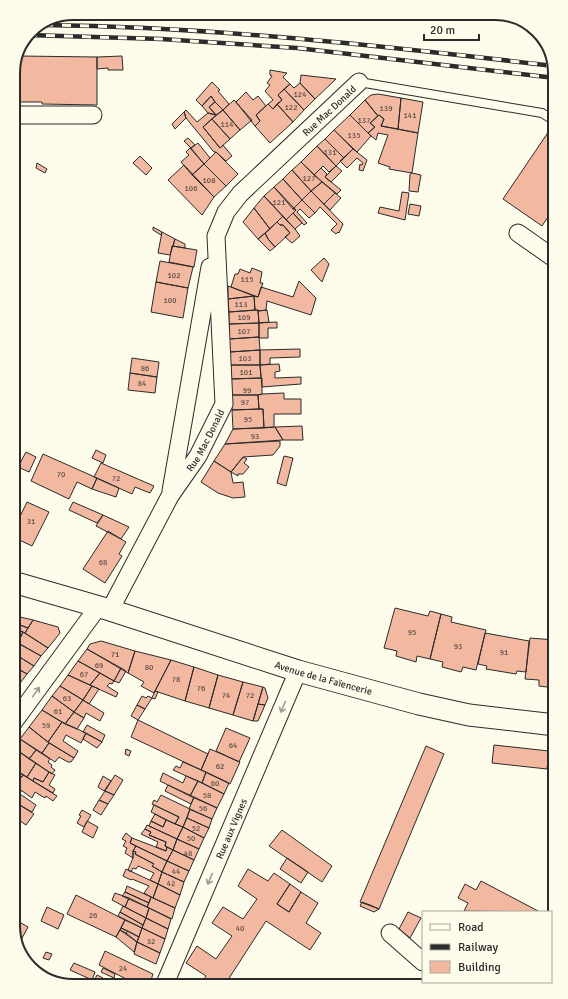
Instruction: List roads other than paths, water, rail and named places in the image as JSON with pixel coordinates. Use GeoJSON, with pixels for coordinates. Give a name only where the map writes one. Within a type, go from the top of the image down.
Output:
{"type":"FeatureCollection","features":[{"type":"Feature","properties":{"kind":"street","name":"Rue Mac Donald"},"geometry":{"type":"LineString","coordinates":[[170,496],[216,236],[226,212],[240,194],[359,82]]}},
{"type":"Feature","properties":{"kind":"street"},"geometry":{"type":"LineString","coordinates":[[20,115],[93,115]]}},
{"type":"Feature","properties":{"kind":"street"},"geometry":{"type":"LineString","coordinates":[[518,233],[548,254]]}},
{"type":"Feature","properties":{"kind":"street","name":"Rue Mac Donald"},"geometry":{"type":"LineString","coordinates":[[20,714],[104,609],[170,496],[198,456],[224,404],[216,236]]}},
{"type":"Feature","properties":{"kind":"street","name":"Avenue de la Faïencerie"},"geometry":{"type":"LineString","coordinates":[[20,584],[104,609],[298,672],[419,704],[469,715],[548,724]]}},
{"type":"Feature","properties":{"kind":"street","name":"Rue aux Vignes"},"geometry":{"type":"LineString","coordinates":[[167,979],[298,672]]}},
{"type":"Feature","properties":{"kind":"street"},"geometry":{"type":"LineString","coordinates":[[390,933],[422,961]]}},
{"type":"Feature","properties":{"kind":"lane","name":"Rue Mac Donald"},"geometry":{"type":"LineString","coordinates":[[359,82],[542,113],[548,117]]}},
{"type":"Feature","properties":{"kind":"railway"},"geometry":{"type":"LineString","coordinates":[[50,25],[172,29],[299,39],[427,51],[547,65]]}},
{"type":"Feature","properties":{"kind":"railway"},"geometry":{"type":"LineString","coordinates":[[36,35],[161,39],[297,48],[548,77]]}}]}
